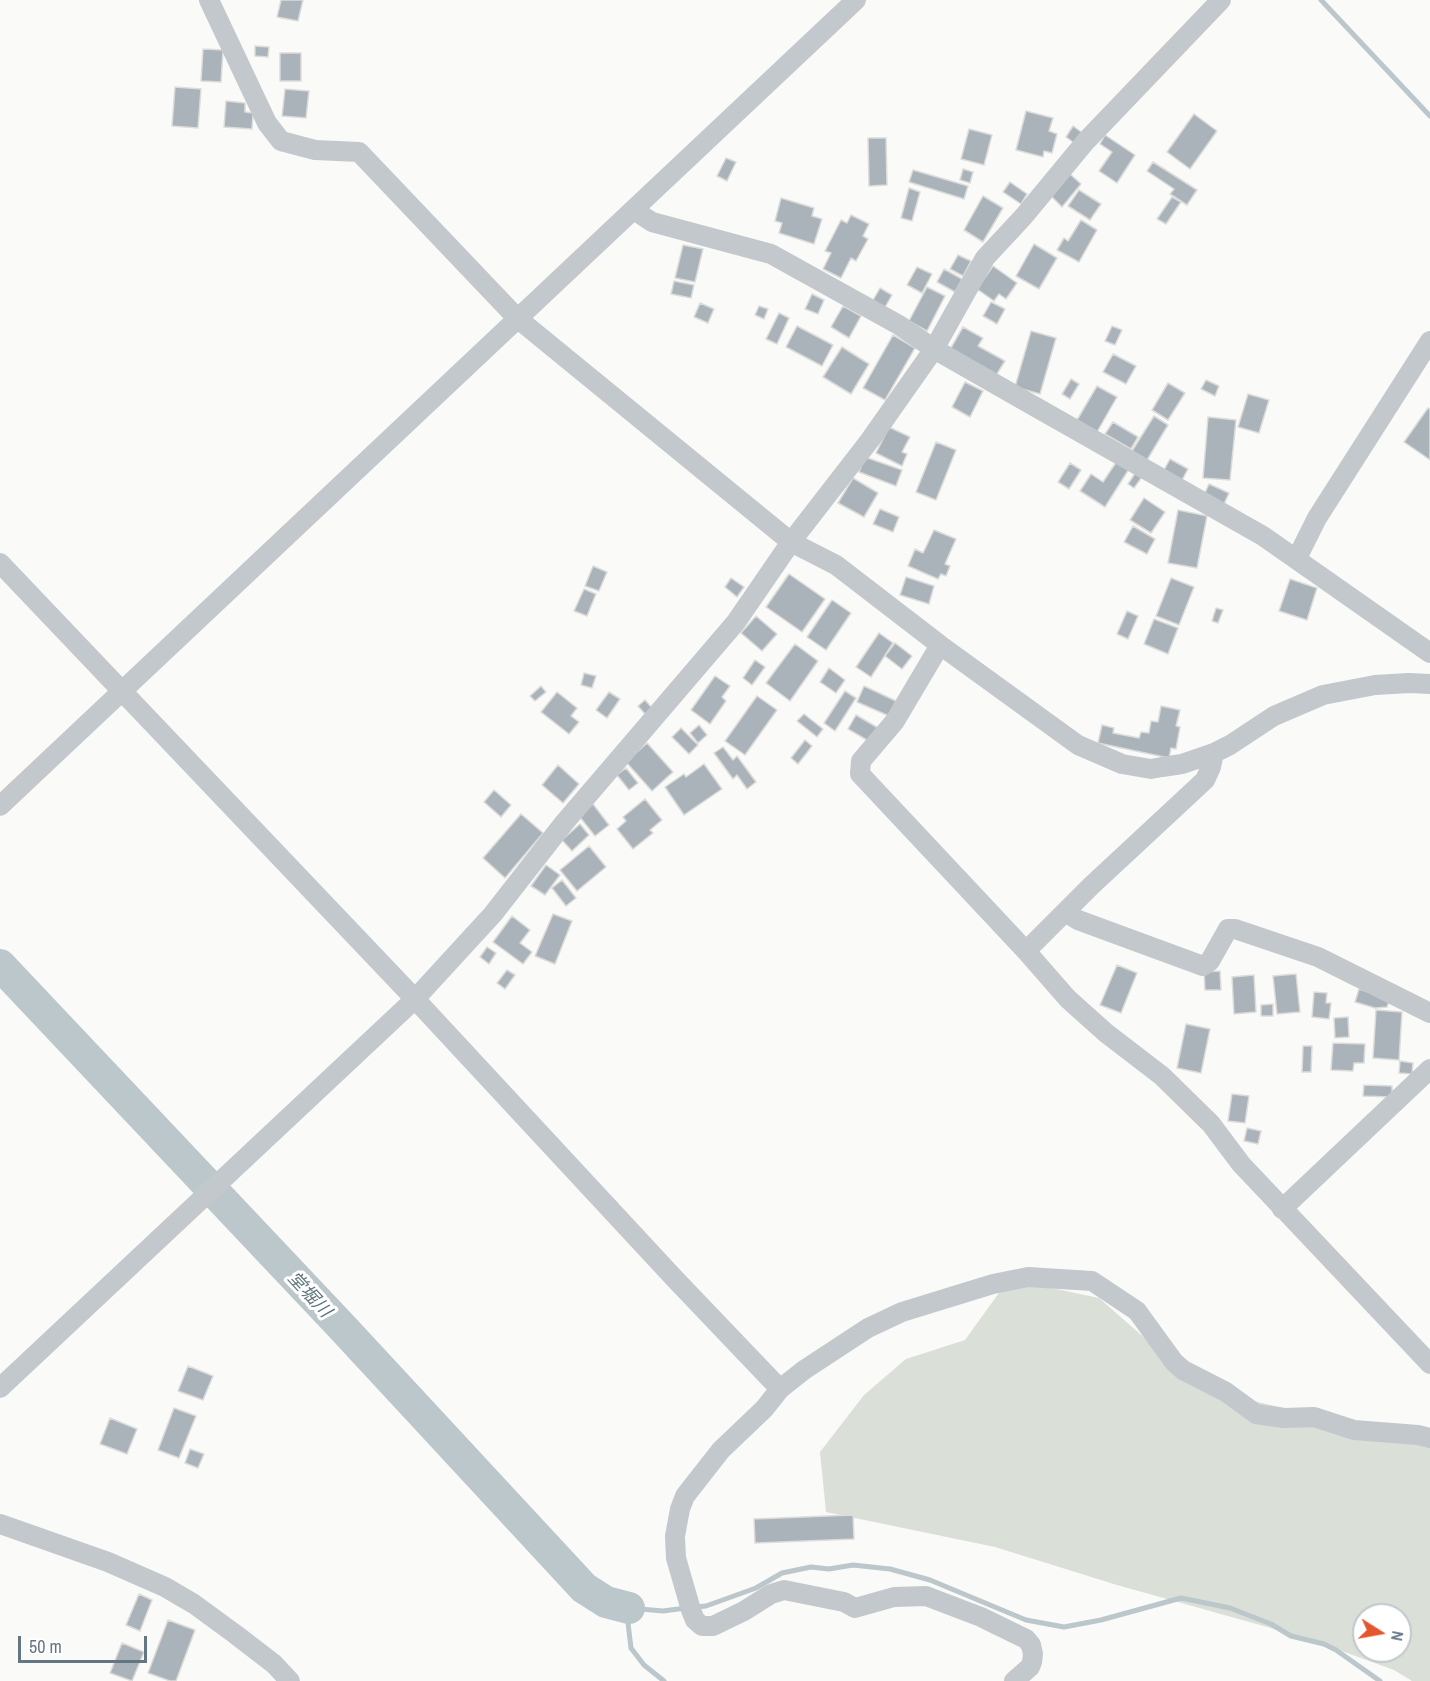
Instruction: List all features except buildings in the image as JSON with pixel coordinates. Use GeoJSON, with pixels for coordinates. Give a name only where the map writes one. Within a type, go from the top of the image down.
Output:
{"type":"FeatureCollection","features":[{"type":"Feature","properties":{"kind":"street"},"geometry":{"type":"LineString","coordinates":[[209,0],[267,123],[281,141],[315,150],[358,152],[518,318],[791,542],[836,565],[940,645],[1078,745],[1122,764],[1150,769],[1182,764],[1214,753],[1274,716],[1323,695],[1375,686],[1430,684]]}},
{"type":"Feature","properties":{"kind":"street"},"geometry":{"type":"LineString","coordinates":[[0,806],[856,0]]}},
{"type":"Feature","properties":{"kind":"street"},"geometry":{"type":"LineString","coordinates":[[2,1381],[415,999],[493,914],[564,823],[736,622],[791,542],[870,440],[934,349],[985,258],[1024,216],[1086,141],[1221,0]]}},
{"type":"Feature","properties":{"kind":"street"},"geometry":{"type":"LineString","coordinates":[[634,210],[652,222],[771,254],[1263,536],[1430,653]]}},
{"type":"Feature","properties":{"kind":"street"},"geometry":{"type":"LineString","coordinates":[[1297,558],[1317,518],[1430,341]]}},
{"type":"Feature","properties":{"kind":"street"},"geometry":{"type":"LineString","coordinates":[[0,563],[415,999],[780,1389]]}},
{"type":"Feature","properties":{"kind":"street"},"geometry":{"type":"LineString","coordinates":[[940,645],[895,721],[861,761],[860,774],[1068,999],[1106,1033],[1162,1076],[1211,1124],[1240,1164],[1430,1364]]}},
{"type":"Feature","properties":{"kind":"street"},"geometry":{"type":"LineString","coordinates":[[1026,951],[1205,780],[1214,753]]}},
{"type":"Feature","properties":{"kind":"street"},"geometry":{"type":"LineString","coordinates":[[1065,912],[1078,920],[1203,966],[1210,961],[1228,929],[1235,929],[1318,957],[1430,1012]]}},
{"type":"Feature","properties":{"kind":"street"},"geometry":{"type":"LineString","coordinates":[[1282,1209],[1430,1069]]}},
{"type":"Feature","properties":{"kind":"street"},"geometry":{"type":"LineString","coordinates":[[1014,1681],[1030,1667],[1032,1662],[1031,1645],[1026,1639],[981,1617],[926,1596],[894,1598],[855,1608],[844,1602],[784,1590],[771,1594],[744,1611],[713,1626],[702,1626],[695,1620],[676,1558],[675,1536],[685,1496],[721,1450],[764,1409],[780,1389],[804,1370],[868,1328],[902,1312],[993,1284],[1028,1277],[1092,1281],[1137,1311],[1174,1362],[1183,1370],[1226,1392],[1256,1414],[1284,1418],[1314,1418],[1354,1430],[1430,1438]]}},
{"type":"Feature","properties":{"kind":"street"},"geometry":{"type":"LineString","coordinates":[[0,1524],[108,1562],[165,1587],[194,1604],[235,1634],[274,1664],[290,1681]]}},
{"type":"Feature","properties":{"kind":"shaded area"},"geometry":{"type":"Polygon","coordinates":[[[1009,1279],[1099,1298],[1204,1390],[1355,1424],[1430,1444],[1430,1681],[1412,1681],[1394,1670],[1375,1663],[1412,1663],[1412,1603],[1352,1603],[1352,1655],[1303,1637],[1117,1585],[995,1547],[826,1512],[820,1452],[864,1395],[906,1359],[965,1340],[1009,1279]]]}},
{"type":"Feature","properties":{"kind":"waterway"},"geometry":{"type":"LineString","coordinates":[[1321,0],[1430,116]]}},
{"type":"Feature","properties":{"kind":"waterway","name":"堂堀川"},"geometry":{"type":"LineString","coordinates":[[0,965],[342,1327],[584,1588],[606,1602],[629,1608]]}},
{"type":"Feature","properties":{"kind":"waterway"},"geometry":{"type":"LineString","coordinates":[[695,1607],[706,1606],[756,1588],[782,1573],[811,1567],[829,1569],[853,1565],[890,1569],[930,1580],[1026,1620],[1064,1627],[1101,1620],[1181,1598],[1230,1608],[1271,1624],[1291,1636],[1324,1644],[1380,1681]]}},
{"type":"Feature","properties":{"kind":"waterway"},"geometry":{"type":"LineString","coordinates":[[664,1681],[644,1665],[631,1648],[629,1608],[663,1611],[686,1608]]}}]}
